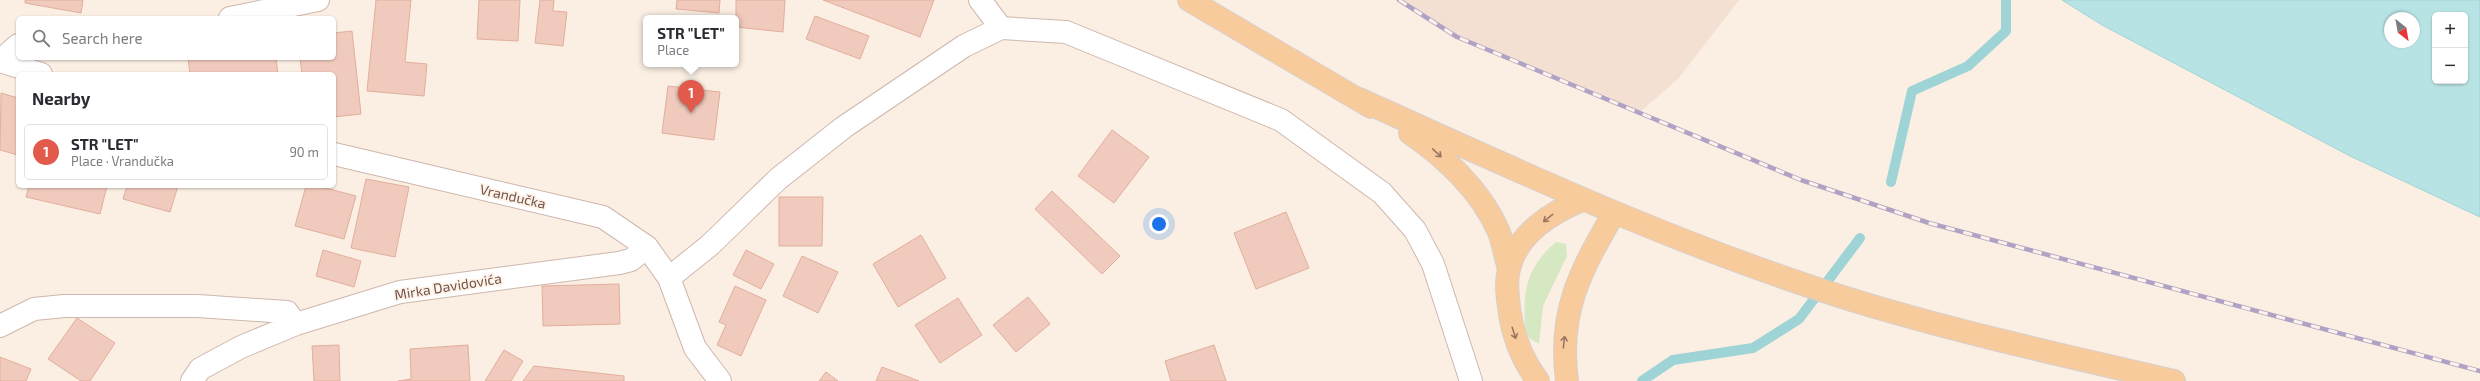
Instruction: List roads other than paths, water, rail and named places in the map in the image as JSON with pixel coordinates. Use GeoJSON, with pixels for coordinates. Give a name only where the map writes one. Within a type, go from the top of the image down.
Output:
{"type":"FeatureCollection","features":[{"type":"Feature","properties":{"kind":"main road"},"geometry":{"type":"LineString","coordinates":[[1189,0],[1359,99],[1432,147],[1454,169],[1484,207],[1498,230],[1509,268]]}},
{"type":"Feature","properties":{"kind":"main road"},"geometry":{"type":"LineString","coordinates":[[1359,99],[1582,200],[1784,276],[1861,302],[1964,332],[2174,381]]}},
{"type":"Feature","properties":{"kind":"main road"},"geometry":{"type":"LineString","coordinates":[[1538,381],[1522,357],[1512,327],[1507,296],[1509,268],[1518,247],[1536,226],[1558,209],[1582,200]]}},
{"type":"Feature","properties":{"kind":"main road"},"geometry":{"type":"LineString","coordinates":[[1567,381],[1563,352],[1567,317],[1577,280],[1614,213]]}},
{"type":"Feature","properties":{"kind":"street"},"geometry":{"type":"LineString","coordinates":[[240,16],[318,0]]}},
{"type":"Feature","properties":{"kind":"street"},"geometry":{"type":"LineString","coordinates":[[980,0],[1001,28]]}},
{"type":"Feature","properties":{"kind":"street"},"geometry":{"type":"LineString","coordinates":[[669,278],[710,245],[778,179],[844,127],[964,46],[1001,28],[1066,32],[1281,120],[1382,193],[1415,230],[1433,264],[1471,381]]}},
{"type":"Feature","properties":{"kind":"street"},"geometry":{"type":"LineString","coordinates":[[0,61],[16,47]]}},
{"type":"Feature","properties":{"kind":"street"},"geometry":{"type":"LineString","coordinates":[[0,61],[35,72]]}},
{"type":"Feature","properties":{"kind":"street","name":"Vrandučka"},"geometry":{"type":"LineString","coordinates":[[336,154],[603,217],[647,247],[669,278],[695,348],[720,381]]}},
{"type":"Feature","properties":{"kind":"street","name":"Mirka Davidovića"},"geometry":{"type":"LineString","coordinates":[[192,381],[200,369],[241,347],[296,324],[400,292],[618,263],[631,260],[647,247]]}},
{"type":"Feature","properties":{"kind":"street"},"geometry":{"type":"LineString","coordinates":[[0,326],[34,309],[64,306],[198,306],[286,312],[296,324]]}},
{"type":"Feature","properties":{"kind":"water"},"geometry":{"type":"Polygon","coordinates":[[[2062,0],[2480,0],[2480,217],[2350,156],[2102,25],[2062,0]]]}},
{"type":"Feature","properties":{"kind":"waterway"},"geometry":{"type":"LineString","coordinates":[[1891,182],[1912,91],[1968,66],[2006,31],[2006,0]]}},
{"type":"Feature","properties":{"kind":"waterway"},"geometry":{"type":"LineString","coordinates":[[1642,381],[1673,360],[1753,348],[1799,319],[1860,238]]}},
{"type":"Feature","properties":{"kind":"railway"},"geometry":{"type":"LineString","coordinates":[[1399,0],[1457,37],[1801,180],[1929,223],[2480,371]]}},
{"type":"Feature","properties":{"kind":"place","name":"STR \"LET\""},"geometry":{"type":"Point","coordinates":[691,113]}}]}
